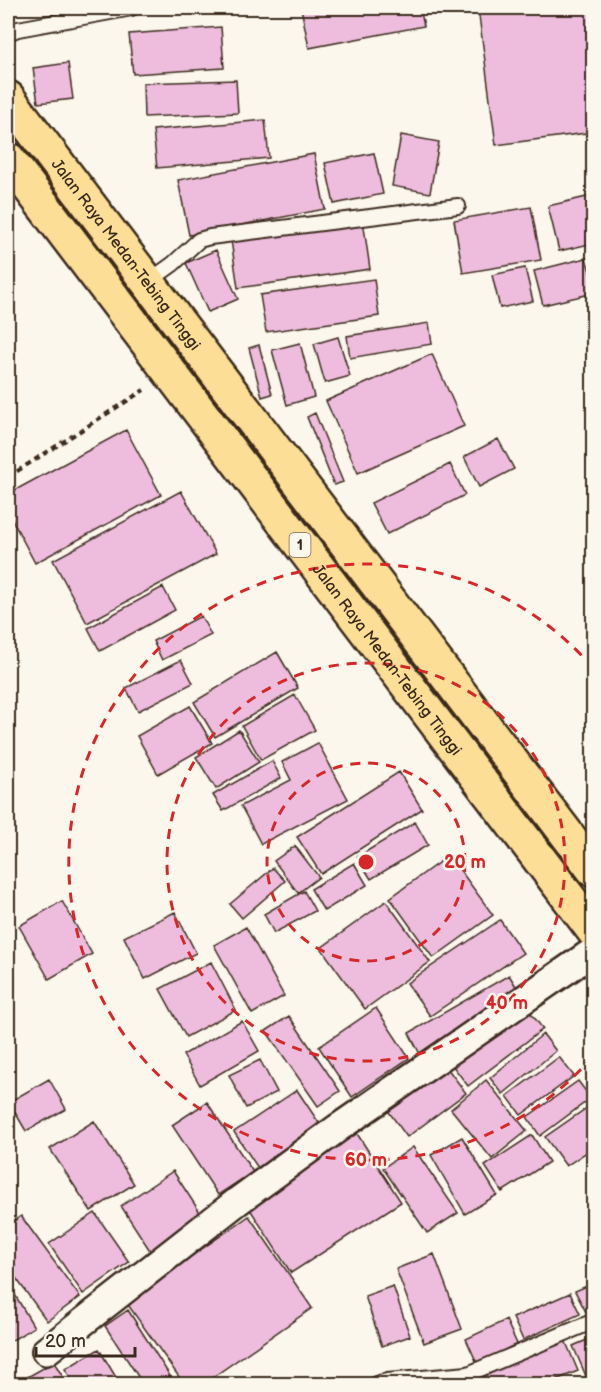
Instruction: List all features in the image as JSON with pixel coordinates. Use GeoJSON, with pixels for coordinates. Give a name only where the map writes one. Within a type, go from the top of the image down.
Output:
{"type":"FeatureCollection","features":[{"type":"Feature","properties":{"kind":"highway","name":"Jalan Raya Medan-Tebing Tinggi"},"geometry":{"type":"LineString","coordinates":[[8,98],[594,870]]}},
{"type":"Feature","properties":{"kind":"highway","name":"Jalan Raya Medan-Tebing Tinggi"},"geometry":{"type":"LineString","coordinates":[[8,159],[594,931]]}},
{"type":"Feature","properties":{"kind":"street"},"geometry":{"type":"LineString","coordinates":[[46,1351],[238,1201],[338,1128],[594,951]]}},
{"type":"Feature","properties":{"kind":"lane"},"geometry":{"type":"LineString","coordinates":[[8,33],[18,29],[132,8]]}},
{"type":"Feature","properties":{"kind":"lane"},"geometry":{"type":"LineString","coordinates":[[148,282],[173,264],[199,240],[210,237],[458,206]]}},
{"type":"Feature","properties":{"kind":"lane"},"geometry":{"type":"LineString","coordinates":[[376,1384],[468,1374],[594,1321]]}},
{"type":"Feature","properties":{"kind":"path"},"geometry":{"type":"LineString","coordinates":[[8,477],[170,374]]}},
{"type":"Feature","properties":{"kind":"building"},"geometry":{"type":"Polygon","coordinates":[[[301,8],[420,8],[424,26],[309,48],[301,8]]]}},
{"type":"Feature","properties":{"kind":"building"},"geometry":{"type":"Polygon","coordinates":[[[478,8],[594,8],[594,132],[496,145],[478,8]]]}},
{"type":"Feature","properties":{"kind":"building"},"geometry":{"type":"Polygon","coordinates":[[[221,27],[224,68],[133,74],[129,34],[221,27]]]}},
{"type":"Feature","properties":{"kind":"building"},"geometry":{"type":"Polygon","coordinates":[[[68,63],[73,99],[38,103],[33,68],[68,63]]]}},
{"type":"Feature","properties":{"kind":"building"},"geometry":{"type":"Polygon","coordinates":[[[236,80],[238,113],[144,117],[143,83],[236,80]]]}},
{"type":"Feature","properties":{"kind":"building"},"geometry":{"type":"Polygon","coordinates":[[[265,120],[269,158],[157,168],[153,130],[265,120]]]}},
{"type":"Feature","properties":{"kind":"building"},"geometry":{"type":"Polygon","coordinates":[[[401,135],[439,142],[430,193],[392,186],[401,135]]]}},
{"type":"Feature","properties":{"kind":"building"},"geometry":{"type":"Polygon","coordinates":[[[374,153],[383,194],[334,204],[325,163],[374,153]]]}},
{"type":"Feature","properties":{"kind":"building"},"geometry":{"type":"Polygon","coordinates":[[[314,154],[325,209],[189,235],[178,180],[314,154]]]}},
{"type":"Feature","properties":{"kind":"building"},"geometry":{"type":"Polygon","coordinates":[[[591,196],[594,205],[594,243],[559,251],[548,206],[591,196]]]}},
{"type":"Feature","properties":{"kind":"building"},"geometry":{"type":"Polygon","coordinates":[[[531,207],[541,260],[463,273],[454,220],[531,207]]]}},
{"type":"Feature","properties":{"kind":"building"},"geometry":{"type":"Polygon","coordinates":[[[363,220],[370,269],[238,288],[231,240],[363,220]]]}},
{"type":"Feature","properties":{"kind":"building"},"geometry":{"type":"Polygon","coordinates":[[[216,250],[238,299],[208,312],[186,263],[216,250]]]}},
{"type":"Feature","properties":{"kind":"building"},"geometry":{"type":"Polygon","coordinates":[[[586,258],[594,293],[543,305],[534,271],[586,258]]]}},
{"type":"Feature","properties":{"kind":"building"},"geometry":{"type":"Polygon","coordinates":[[[525,268],[533,301],[500,308],[492,275],[525,268]]]}},
{"type":"Feature","properties":{"kind":"building"},"geometry":{"type":"Polygon","coordinates":[[[374,279],[379,316],[266,332],[260,295],[374,279]]]}},
{"type":"Feature","properties":{"kind":"building"},"geometry":{"type":"Polygon","coordinates":[[[429,323],[432,344],[350,358],[347,336],[429,323]]]}},
{"type":"Feature","properties":{"kind":"building"},"geometry":{"type":"Polygon","coordinates":[[[338,337],[350,376],[325,383],[314,344],[338,337]]]}},
{"type":"Feature","properties":{"kind":"building"},"geometry":{"type":"Polygon","coordinates":[[[300,343],[314,397],[287,405],[272,350],[300,343]]]}},
{"type":"Feature","properties":{"kind":"building"},"geometry":{"type":"Polygon","coordinates":[[[259,345],[272,394],[262,397],[249,348],[259,345]]]}},
{"type":"Feature","properties":{"kind":"building"},"geometry":{"type":"Polygon","coordinates":[[[432,354],[464,426],[358,473],[326,401],[432,354]]]}},
{"type":"Feature","properties":{"kind":"building"},"geometry":{"type":"Polygon","coordinates":[[[315,413],[343,482],[334,485],[307,417],[315,413]]]}},
{"type":"Feature","properties":{"kind":"building"},"geometry":{"type":"Polygon","coordinates":[[[126,430],[161,495],[35,563],[8,512],[8,494],[126,430]]]}},
{"type":"Feature","properties":{"kind":"building"},"geometry":{"type":"Polygon","coordinates":[[[498,439],[514,469],[479,487],[464,457],[498,439]]]}},
{"type":"Feature","properties":{"kind":"building"},"geometry":{"type":"Polygon","coordinates":[[[450,464],[465,495],[387,534],[371,503],[450,464]]]}},
{"type":"Feature","properties":{"kind":"building"},"geometry":{"type":"Polygon","coordinates":[[[181,491],[216,554],[87,623],[53,560],[181,491]]]}},
{"type":"Feature","properties":{"kind":"building"},"geometry":{"type":"Polygon","coordinates":[[[163,587],[175,610],[100,651],[88,628],[163,587]]]}},
{"type":"Feature","properties":{"kind":"building"},"geometry":{"type":"Polygon","coordinates":[[[201,616],[211,635],[162,660],[153,641],[201,616]]]}},
{"type":"Feature","properties":{"kind":"building"},"geometry":{"type":"Polygon","coordinates":[[[277,652],[298,688],[215,737],[194,702],[277,652]]]}},
{"type":"Feature","properties":{"kind":"building"},"geometry":{"type":"Polygon","coordinates":[[[181,660],[193,683],[138,711],[126,688],[181,660]]]}},
{"type":"Feature","properties":{"kind":"building"},"geometry":{"type":"Polygon","coordinates":[[[295,695],[315,730],[261,760],[242,726],[295,695]]]}},
{"type":"Feature","properties":{"kind":"building"},"geometry":{"type":"Polygon","coordinates":[[[190,706],[212,743],[158,774],[137,736],[190,706]]]}},
{"type":"Feature","properties":{"kind":"building"},"geometry":{"type":"Polygon","coordinates":[[[239,730],[259,762],[216,789],[196,757],[239,730]]]}},
{"type":"Feature","properties":{"kind":"building"},"geometry":{"type":"Polygon","coordinates":[[[318,743],[348,799],[261,844],[241,806],[291,780],[282,762],[318,743]]]}},
{"type":"Feature","properties":{"kind":"building"},"geometry":{"type":"Polygon","coordinates":[[[272,761],[281,778],[223,811],[213,795],[272,761]]]}},
{"type":"Feature","properties":{"kind":"building"},"geometry":{"type":"Polygon","coordinates":[[[399,772],[422,809],[321,874],[297,837],[399,772]]]}},
{"type":"Feature","properties":{"kind":"building"},"geometry":{"type":"Polygon","coordinates":[[[415,822],[428,845],[371,879],[357,857],[415,822]]]}},
{"type":"Feature","properties":{"kind":"building"},"geometry":{"type":"Polygon","coordinates":[[[295,846],[319,877],[298,893],[274,861],[295,846]]]}},
{"type":"Feature","properties":{"kind":"building"},"geometry":{"type":"Polygon","coordinates":[[[449,855],[493,915],[433,958],[390,898],[449,855]]]}},
{"type":"Feature","properties":{"kind":"building"},"geometry":{"type":"Polygon","coordinates":[[[354,863],[367,885],[324,911],[311,889],[354,863]]]}},
{"type":"Feature","properties":{"kind":"building"},"geometry":{"type":"Polygon","coordinates":[[[273,868],[285,881],[242,918],[230,904],[273,868]]]}},
{"type":"Feature","properties":{"kind":"building"},"geometry":{"type":"Polygon","coordinates":[[[304,891],[315,911],[274,933],[264,914],[304,891]]]}},
{"type":"Feature","properties":{"kind":"building"},"geometry":{"type":"Polygon","coordinates":[[[62,901],[92,954],[49,979],[19,926],[62,901]]]}},
{"type":"Feature","properties":{"kind":"building"},"geometry":{"type":"Polygon","coordinates":[[[386,901],[430,962],[365,1009],[321,948],[386,901]]]}},
{"type":"Feature","properties":{"kind":"building"},"geometry":{"type":"Polygon","coordinates":[[[175,912],[196,953],[145,979],[124,937],[175,912]]]}},
{"type":"Feature","properties":{"kind":"building"},"geometry":{"type":"Polygon","coordinates":[[[500,920],[523,953],[430,1016],[407,983],[500,920]]]}},
{"type":"Feature","properties":{"kind":"building"},"geometry":{"type":"Polygon","coordinates":[[[246,927],[284,996],[252,1014],[214,945],[246,927]]]}},
{"type":"Feature","properties":{"kind":"building"},"geometry":{"type":"Polygon","coordinates":[[[211,962],[236,1010],[186,1037],[160,989],[211,962]]]}},
{"type":"Feature","properties":{"kind":"building"},"geometry":{"type":"Polygon","coordinates":[[[509,975],[522,996],[420,1054],[409,1033],[509,975]]]}},
{"type":"Feature","properties":{"kind":"building"},"geometry":{"type":"Polygon","coordinates":[[[524,1004],[543,1029],[468,1086],[449,1061],[524,1004]]]}},
{"type":"Feature","properties":{"kind":"building"},"geometry":{"type":"Polygon","coordinates":[[[376,1008],[409,1058],[352,1097],[319,1047],[376,1008]]]}},
{"type":"Feature","properties":{"kind":"building"},"geometry":{"type":"Polygon","coordinates":[[[289,1016],[340,1091],[318,1106],[266,1031],[289,1016]]]}},
{"type":"Feature","properties":{"kind":"building"},"geometry":{"type":"Polygon","coordinates":[[[242,1021],[259,1051],[200,1085],[183,1055],[242,1021]]]}},
{"type":"Feature","properties":{"kind":"building"},"geometry":{"type":"Polygon","coordinates":[[[543,1034],[556,1051],[503,1094],[490,1078],[543,1034]]]}},
{"type":"Feature","properties":{"kind":"building"},"geometry":{"type":"Polygon","coordinates":[[[559,1057],[574,1076],[521,1115],[507,1096],[559,1057]]]}},
{"type":"Feature","properties":{"kind":"building"},"geometry":{"type":"Polygon","coordinates":[[[260,1060],[277,1092],[246,1108],[229,1075],[260,1060]]]}},
{"type":"Feature","properties":{"kind":"building"},"geometry":{"type":"Polygon","coordinates":[[[444,1064],[466,1093],[407,1137],[386,1108],[444,1064]]]}},
{"type":"Feature","properties":{"kind":"building"},"geometry":{"type":"Polygon","coordinates":[[[49,1079],[66,1109],[26,1131],[9,1102],[49,1079]]]}},
{"type":"Feature","properties":{"kind":"building"},"geometry":{"type":"Polygon","coordinates":[[[486,1080],[527,1131],[492,1159],[451,1109],[486,1080]]]}},
{"type":"Feature","properties":{"kind":"building"},"geometry":{"type":"Polygon","coordinates":[[[578,1081],[591,1098],[540,1136],[527,1117],[578,1081]]]}},
{"type":"Feature","properties":{"kind":"building"},"geometry":{"type":"Polygon","coordinates":[[[297,1090],[321,1126],[258,1168],[234,1132],[297,1090]]]}},
{"type":"Feature","properties":{"kind":"building"},"geometry":{"type":"Polygon","coordinates":[[[207,1102],[253,1172],[218,1195],[172,1125],[207,1102]]]}},
{"type":"Feature","properties":{"kind":"building"},"geometry":{"type":"Polygon","coordinates":[[[591,1105],[594,1108],[594,1147],[566,1166],[545,1137],[591,1105]]]}},
{"type":"Feature","properties":{"kind":"building"},"geometry":{"type":"Polygon","coordinates":[[[94,1121],[134,1184],[91,1211],[50,1149],[94,1121]]]}},
{"type":"Feature","properties":{"kind":"building"},"geometry":{"type":"Polygon","coordinates":[[[356,1132],[401,1202],[291,1273],[246,1203],[356,1132]]]}},
{"type":"Feature","properties":{"kind":"building"},"geometry":{"type":"Polygon","coordinates":[[[532,1135],[549,1162],[502,1192],[485,1166],[532,1135]]]}},
{"type":"Feature","properties":{"kind":"building"},"geometry":{"type":"Polygon","coordinates":[[[462,1137],[497,1195],[465,1214],[431,1155],[462,1137]]]}},
{"type":"Feature","properties":{"kind":"building"},"geometry":{"type":"Polygon","coordinates":[[[413,1147],[458,1213],[427,1233],[383,1168],[413,1147]]]}},
{"type":"Feature","properties":{"kind":"building"},"geometry":{"type":"Polygon","coordinates":[[[173,1171],[203,1217],[151,1252],[121,1206],[173,1171]]]}},
{"type":"Feature","properties":{"kind":"building"},"geometry":{"type":"Polygon","coordinates":[[[95,1213],[129,1262],[83,1294],[49,1244],[95,1213]]]}},
{"type":"Feature","properties":{"kind":"building"},"geometry":{"type":"Polygon","coordinates":[[[21,1216],[80,1297],[47,1321],[8,1267],[8,1225],[21,1216]]]}},
{"type":"Feature","properties":{"kind":"building"},"geometry":{"type":"Polygon","coordinates":[[[249,1216],[312,1308],[203,1384],[184,1384],[126,1302],[249,1216]]]}},
{"type":"Feature","properties":{"kind":"building"},"geometry":{"type":"Polygon","coordinates":[[[434,1254],[462,1329],[424,1343],[396,1269],[434,1254]]]}},
{"type":"Feature","properties":{"kind":"building"},"geometry":{"type":"Polygon","coordinates":[[[8,1283],[34,1327],[11,1341],[8,1335],[8,1283]]]}},
{"type":"Feature","properties":{"kind":"building"},"geometry":{"type":"Polygon","coordinates":[[[594,1283],[594,1309],[586,1312],[575,1291],[594,1283]]]}},
{"type":"Feature","properties":{"kind":"building"},"geometry":{"type":"Polygon","coordinates":[[[393,1286],[410,1336],[382,1346],[365,1296],[393,1286]]]}},
{"type":"Feature","properties":{"kind":"building"},"geometry":{"type":"Polygon","coordinates":[[[570,1293],[580,1314],[523,1340],[513,1318],[570,1293]]]}},
{"type":"Feature","properties":{"kind":"building"},"geometry":{"type":"Polygon","coordinates":[[[128,1310],[170,1376],[158,1384],[143,1384],[105,1326],[128,1310]]]}},
{"type":"Feature","properties":{"kind":"building"},"geometry":{"type":"Polygon","coordinates":[[[506,1320],[517,1344],[477,1363],[466,1339],[506,1320]]]}},
{"type":"Feature","properties":{"kind":"building"},"geometry":{"type":"Polygon","coordinates":[[[594,1337],[594,1372],[586,1376],[573,1346],[594,1337]]]}},
{"type":"Feature","properties":{"kind":"building"},"geometry":{"type":"Polygon","coordinates":[[[565,1340],[578,1371],[546,1384],[487,1384],[483,1375],[565,1340]]]}},
{"type":"Feature","properties":{"kind":"building"},"geometry":{"type":"Polygon","coordinates":[[[99,1349],[120,1384],[74,1384],[65,1369],[99,1349]]]}},
{"type":"Feature","properties":{"kind":"building"},"geometry":{"type":"Polygon","coordinates":[[[54,1362],[67,1384],[15,1384],[54,1362]]]}},
{"type":"Feature","properties":{"kind":"building"},"geometry":{"type":"Polygon","coordinates":[[[594,1379],[594,1384],[581,1384],[594,1379]]]}}]}
